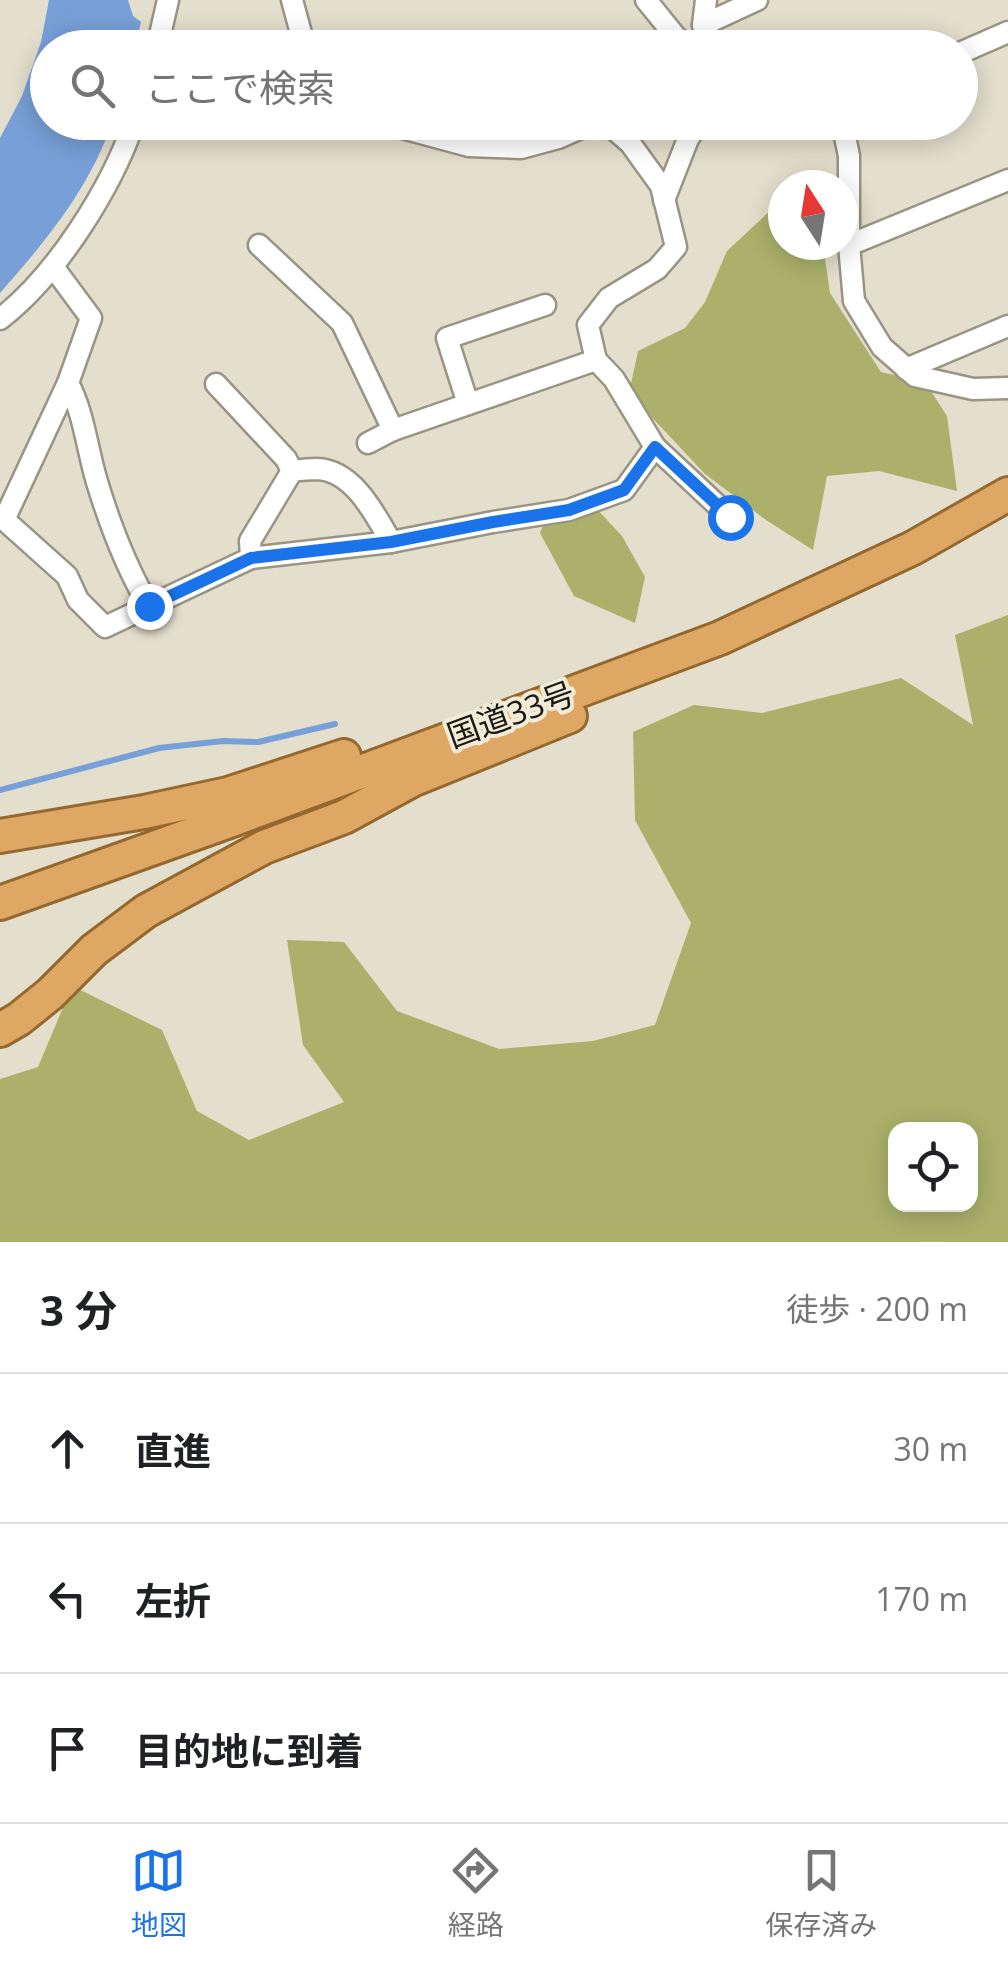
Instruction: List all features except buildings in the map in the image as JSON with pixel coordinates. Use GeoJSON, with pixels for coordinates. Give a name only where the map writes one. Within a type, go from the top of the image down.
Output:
{"type":"FeatureCollection","features":[{"type":"Feature","properties":{"kind":"highway","name":"国道33号"},"geometry":{"type":"LineString","coordinates":[[0,903],[720,638],[913,548],[1008,494]]}},
{"type":"Feature","properties":{"kind":"highway"},"geometry":{"type":"LineString","coordinates":[[0,1030],[40,1002],[94,950],[146,911],[264,847],[344,817],[412,780],[608,701],[720,638]]}},
{"type":"Feature","properties":{"kind":"highway"},"geometry":{"type":"LineString","coordinates":[[0,836],[228,794],[339,757],[428,746]]}},
{"type":"Feature","properties":{"kind":"street"},"geometry":{"type":"LineString","coordinates":[[161,30],[168,0]]}},
{"type":"Feature","properties":{"kind":"street"},"geometry":{"type":"LineString","coordinates":[[292,0],[300,30]]}},
{"type":"Feature","properties":{"kind":"street"},"geometry":{"type":"LineString","coordinates":[[646,0],[670,30]]}},
{"type":"Feature","properties":{"kind":"street"},"geometry":{"type":"LineString","coordinates":[[706,0],[706,30]]}},
{"type":"Feature","properties":{"kind":"street"},"geometry":{"type":"LineString","coordinates":[[703,25],[757,0]]}},
{"type":"Feature","properties":{"kind":"street"},"geometry":{"type":"LineString","coordinates":[[978,45],[1008,32]]}},
{"type":"Feature","properties":{"kind":"street"},"geometry":{"type":"LineString","coordinates":[[0,319],[54,268],[105,188],[126,140]]}},
{"type":"Feature","properties":{"kind":"street"},"geometry":{"type":"LineString","coordinates":[[448,140],[470,146],[520,148],[550,140]]}},
{"type":"Feature","properties":{"kind":"street"},"geometry":{"type":"LineString","coordinates":[[627,140],[661,186],[676,247],[657,269],[609,298],[588,325],[596,360],[614,379],[655,447],[730,517]]}},
{"type":"Feature","properties":{"kind":"street"},"geometry":{"type":"LineString","coordinates":[[664,200],[688,140]]}},
{"type":"Feature","properties":{"kind":"street"},"geometry":{"type":"LineString","coordinates":[[846,140],[849,170]]}},
{"type":"Feature","properties":{"kind":"street"},"geometry":{"type":"LineString","coordinates":[[858,241],[1008,180]]}},
{"type":"Feature","properties":{"kind":"street"},"geometry":{"type":"LineString","coordinates":[[259,245],[342,324],[393,430]]}},
{"type":"Feature","properties":{"kind":"street"},"geometry":{"type":"LineString","coordinates":[[850,260],[854,302],[882,347],[906,369],[915,376],[973,389],[1008,388]]}},
{"type":"Feature","properties":{"kind":"street"},"geometry":{"type":"LineString","coordinates":[[54,268],[91,318],[68,383],[2,518],[67,576],[78,600],[105,627],[251,558],[391,542],[569,510],[624,490],[655,447]]}},
{"type":"Feature","properties":{"kind":"street"},"geometry":{"type":"LineString","coordinates":[[468,404],[447,338],[544,305]]}},
{"type":"Feature","properties":{"kind":"street"},"geometry":{"type":"LineString","coordinates":[[906,369],[1008,326]]}},
{"type":"Feature","properties":{"kind":"street"},"geometry":{"type":"LineString","coordinates":[[368,442],[596,360]]}},
{"type":"Feature","properties":{"kind":"street"},"geometry":{"type":"LineString","coordinates":[[68,383],[76,397],[97,483],[127,568],[149,606]]}},
{"type":"Feature","properties":{"kind":"street"},"geometry":{"type":"LineString","coordinates":[[216,384],[286,459],[292,471]]}},
{"type":"Feature","properties":{"kind":"street"},"geometry":{"type":"LineString","coordinates":[[292,471],[321,468],[344,478],[372,508],[391,542]]}},
{"type":"Feature","properties":{"kind":"street"},"geometry":{"type":"LineString","coordinates":[[251,558],[250,541],[292,471]]}},
{"type":"Feature","properties":{"kind":"green space"},"geometry":{"type":"Polygon","coordinates":[[[768,213],[768,260],[825,260],[830,293],[881,372],[925,382],[947,416],[957,491],[879,471],[827,476],[813,550],[705,474],[629,393],[638,351],[685,328],[705,302],[727,251],[768,213]]]}},
{"type":"Feature","properties":{"kind":"green space"},"geometry":{"type":"Polygon","coordinates":[[[595,507],[622,536],[645,577],[635,623],[574,596],[540,533],[544,522],[595,507]]]}},
{"type":"Feature","properties":{"kind":"green space"},"geometry":{"type":"Polygon","coordinates":[[[1008,615],[1008,1242],[0,1242],[0,1079],[38,1067],[72,986],[162,1030],[197,1111],[249,1140],[344,1102],[303,1045],[287,940],[344,942],[397,1011],[499,1049],[593,1041],[655,1025],[691,923],[635,820],[633,732],[694,705],[762,713],[901,678],[973,725],[955,635],[1008,615]]]}},
{"type":"Feature","properties":{"kind":"water"},"geometry":{"type":"Polygon","coordinates":[[[49,0],[128,0],[133,16],[141,22],[139,30],[43,30],[49,0]]]}},
{"type":"Feature","properties":{"kind":"water"},"geometry":{"type":"Polygon","coordinates":[[[30,73],[30,140],[105,140],[79,192],[50,234],[0,293],[0,138],[30,73]]]}},
{"type":"Feature","properties":{"kind":"waterway"},"geometry":{"type":"LineString","coordinates":[[0,790],[159,748],[223,741],[258,742],[335,724]]}},
{"type":"Feature","properties":{"kind":"route"},"geometry":{"type":"LineString","coordinates":[[149,606],[251,558],[391,542],[569,510],[624,490],[655,447],[730,517]]}}]}
